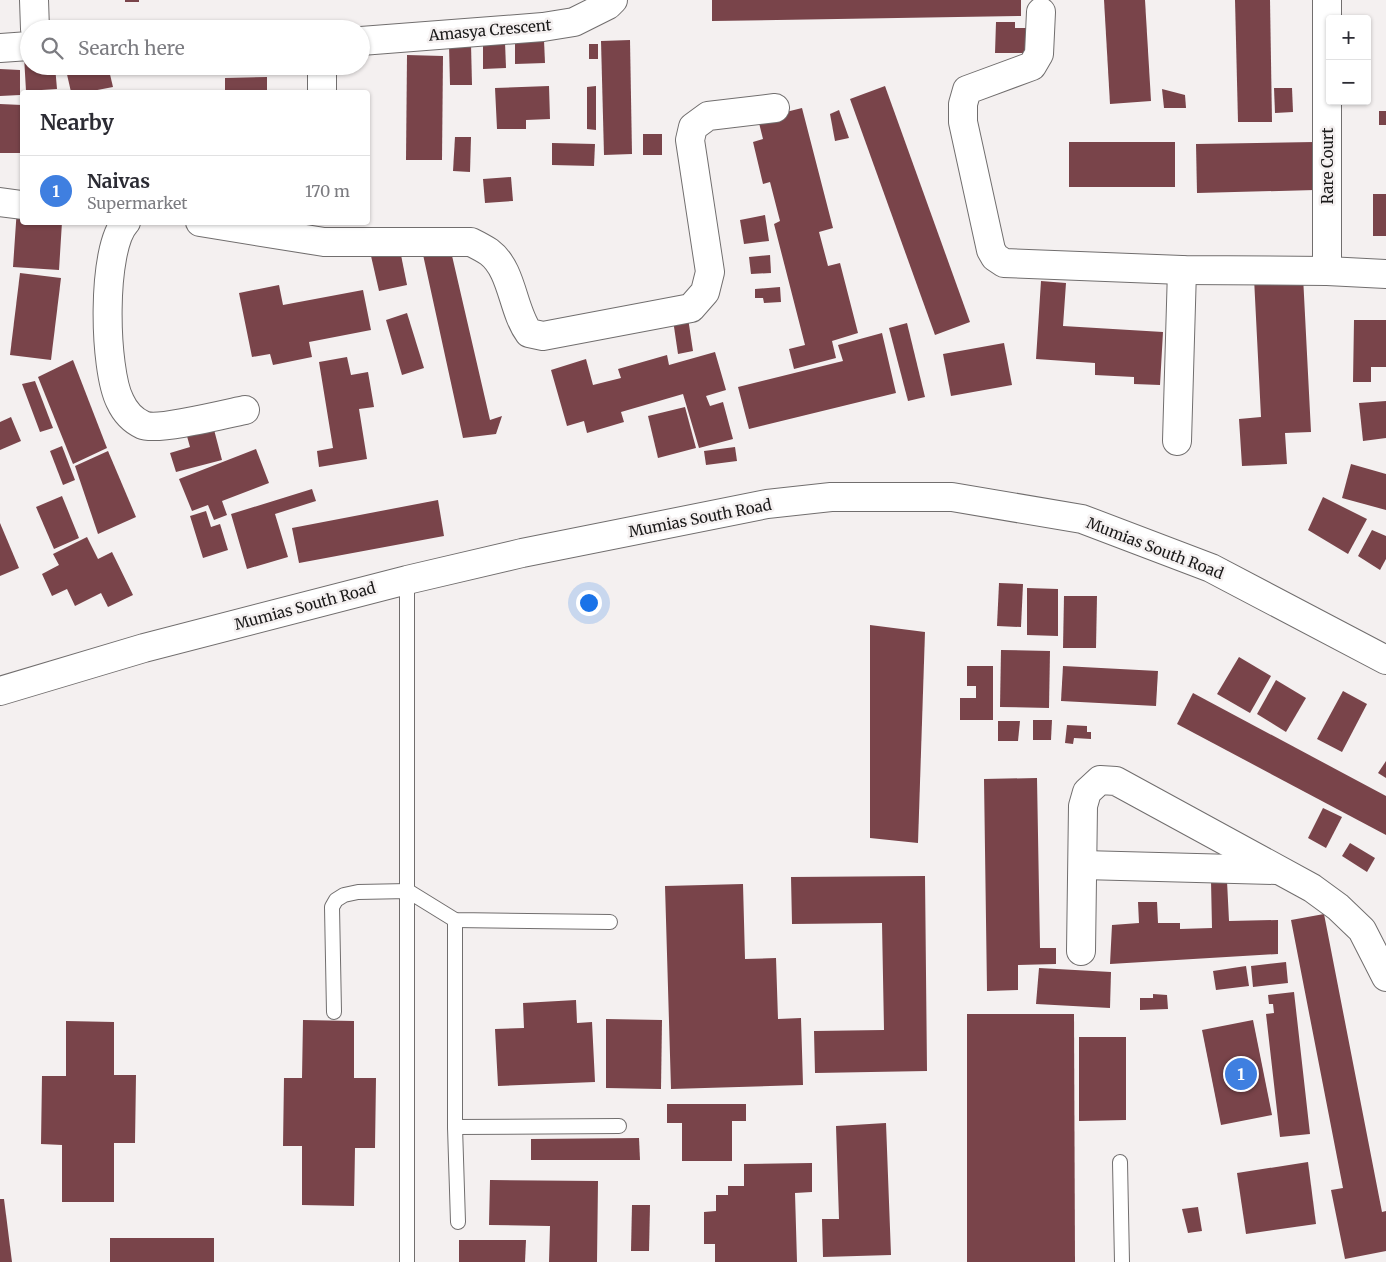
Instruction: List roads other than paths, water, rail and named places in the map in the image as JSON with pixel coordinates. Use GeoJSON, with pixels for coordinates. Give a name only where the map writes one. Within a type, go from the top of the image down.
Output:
{"type":"FeatureCollection","features":[{"type":"Feature","properties":{"kind":"street"},"geometry":{"type":"LineString","coordinates":[[34,0],[35,20]]}},
{"type":"Feature","properties":{"kind":"street","name":"Amasya Crescent"},"geometry":{"type":"LineString","coordinates":[[370,40],[543,27],[574,22],[608,5],[613,0]]}},
{"type":"Feature","properties":{"kind":"street","name":"Rare Court"},"geometry":{"type":"LineString","coordinates":[[1327,0],[1327,271]]}},
{"type":"Feature","properties":{"kind":"street"},"geometry":{"type":"LineString","coordinates":[[1041,12],[1038,54],[1032,66],[968,90],[963,104],[963,122],[991,250],[996,257],[1004,262],[1182,270],[1327,271],[1386,274]]}},
{"type":"Feature","properties":{"kind":"street"},"geometry":{"type":"LineString","coordinates":[[0,48],[20,47]]}},
{"type":"Feature","properties":{"kind":"street"},"geometry":{"type":"LineString","coordinates":[[322,75],[322,90]]}},
{"type":"Feature","properties":{"kind":"street"},"geometry":{"type":"LineString","coordinates":[[237,225],[471,242],[490,253],[502,270],[521,322],[529,334],[543,336],[691,308],[705,292],[710,272],[690,140],[693,126],[708,116],[775,108]]}},
{"type":"Feature","properties":{"kind":"street"},"geometry":{"type":"LineString","coordinates":[[0,202],[20,205]]}},
{"type":"Feature","properties":{"kind":"street"},"geometry":{"type":"LineString","coordinates":[[124,225],[118,233],[112,252],[107,344],[119,400],[129,417],[145,426],[183,422],[245,410]]}},
{"type":"Feature","properties":{"kind":"street"},"geometry":{"type":"LineString","coordinates":[[1177,441],[1182,270]]}},
{"type":"Feature","properties":{"kind":"street","name":"Mumias South Road"},"geometry":{"type":"LineString","coordinates":[[0,690],[144,648],[407,580],[522,553],[767,504],[831,497],[952,496],[1082,519],[1211,568],[1386,660]]}},
{"type":"Feature","properties":{"kind":"street"},"geometry":{"type":"LineString","coordinates":[[1081,951],[1083,806],[1087,792],[1100,780],[1116,781],[1312,888],[1338,907],[1362,930],[1386,977]]}},
{"type":"Feature","properties":{"kind":"street"},"geometry":{"type":"LineString","coordinates":[[1083,865],[1280,870]]}},
{"type":"Feature","properties":{"kind":"lane"},"geometry":{"type":"LineString","coordinates":[[407,580],[407,1262]]}},
{"type":"Feature","properties":{"kind":"lane"},"geometry":{"type":"LineString","coordinates":[[334,1012],[332,907],[336,900],[344,895],[358,892],[408,892],[455,920],[610,922]]}},
{"type":"Feature","properties":{"kind":"lane"},"geometry":{"type":"LineString","coordinates":[[455,920],[455,1127],[458,1222]]}},
{"type":"Feature","properties":{"kind":"lane"},"geometry":{"type":"LineString","coordinates":[[455,1127],[619,1126]]}},
{"type":"Feature","properties":{"kind":"lane"},"geometry":{"type":"LineString","coordinates":[[1120,1162],[1122,1262]]}},
{"type":"Feature","properties":{"kind":"place","name":"Naivas"},"geometry":{"type":"Point","coordinates":[1241,1074]}}]}
